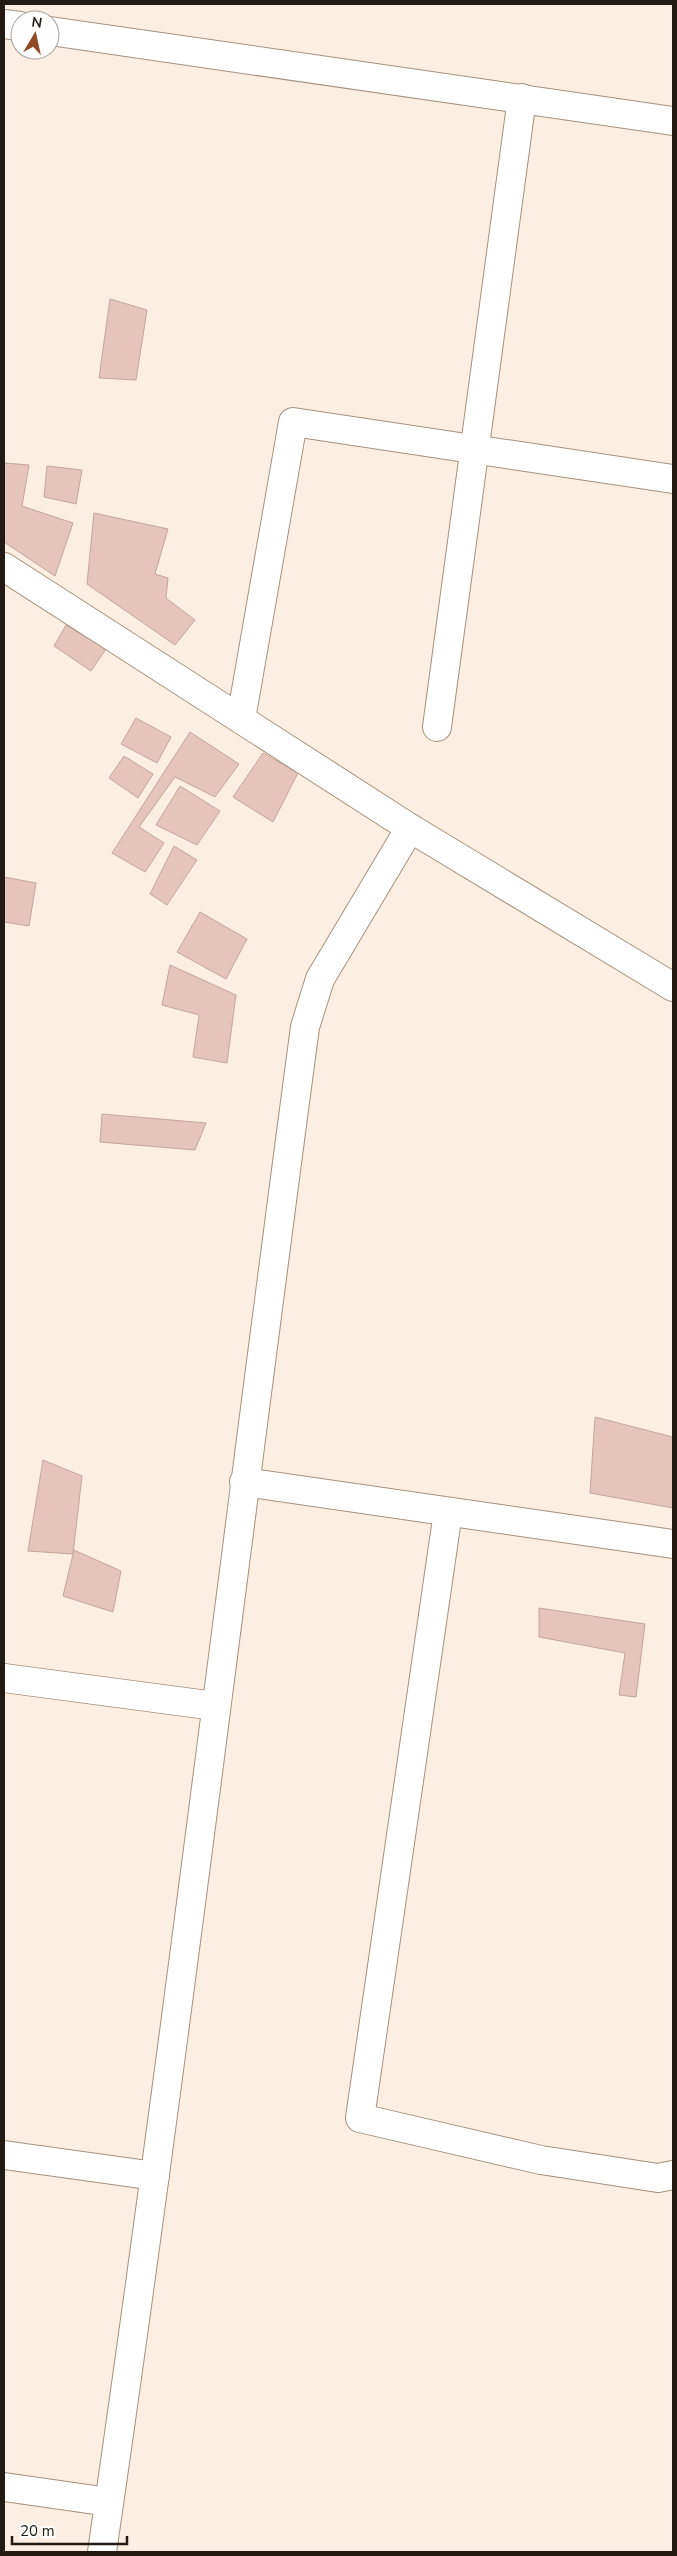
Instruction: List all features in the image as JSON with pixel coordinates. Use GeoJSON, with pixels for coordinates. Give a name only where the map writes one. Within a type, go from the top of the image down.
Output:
{"type":"FeatureCollection","features":[{"type":"Feature","properties":{"kind":"street"},"geometry":{"type":"LineString","coordinates":[[60,32],[673,121]]}},
{"type":"Feature","properties":{"kind":"street"},"geometry":{"type":"LineString","coordinates":[[437,727],[522,98]]}},
{"type":"Feature","properties":{"kind":"street"},"geometry":{"type":"LineString","coordinates":[[240,719],[293,422],[475,447],[673,479]]}},
{"type":"Feature","properties":{"kind":"street"},"geometry":{"type":"LineString","coordinates":[[4,567],[410,828],[673,987]]}},
{"type":"Feature","properties":{"kind":"street"},"geometry":{"type":"LineString","coordinates":[[102,2552],[155,2176],[244,1482],[305,1027],[320,979],[410,828]]}},
{"type":"Feature","properties":{"kind":"street"},"geometry":{"type":"LineString","coordinates":[[244,1482],[673,1544]]}},
{"type":"Feature","properties":{"kind":"street"},"geometry":{"type":"LineString","coordinates":[[448,1512],[360,2118],[541,2160],[658,2178],[673,2175]]}},
{"type":"Feature","properties":{"kind":"street"},"geometry":{"type":"LineString","coordinates":[[4,1678],[215,1706]]}},
{"type":"Feature","properties":{"kind":"street"},"geometry":{"type":"LineString","coordinates":[[4,2155],[155,2176]]}},
{"type":"Feature","properties":{"kind":"street"},"geometry":{"type":"LineString","coordinates":[[4,2487],[109,2502]]}},
{"type":"Feature","properties":{"kind":"building"},"geometry":{"type":"Polygon","coordinates":[[[110,299],[147,310],[136,380],[99,378],[110,299]]]}},
{"type":"Feature","properties":{"kind":"building"},"geometry":{"type":"Polygon","coordinates":[[[4,463],[29,465],[22,506],[73,523],[55,576],[4,542],[4,463]]]}},
{"type":"Feature","properties":{"kind":"building"},"geometry":{"type":"Polygon","coordinates":[[[47,466],[82,470],[76,504],[44,497],[47,466]]]}},
{"type":"Feature","properties":{"kind":"building"},"geometry":{"type":"Polygon","coordinates":[[[94,513],[168,529],[155,574],[168,578],[166,598],[195,620],[175,645],[87,584],[94,513]]]}},
{"type":"Feature","properties":{"kind":"building"},"geometry":{"type":"Polygon","coordinates":[[[66,625],[106,649],[91,671],[54,646],[66,625]]]}},
{"type":"Feature","properties":{"kind":"building"},"geometry":{"type":"Polygon","coordinates":[[[136,718],[171,737],[157,763],[121,744],[136,718]]]}},
{"type":"Feature","properties":{"kind":"building"},"geometry":{"type":"Polygon","coordinates":[[[190,732],[239,764],[215,797],[175,777],[139,827],[164,843],[145,872],[112,853],[190,732]]]}},
{"type":"Feature","properties":{"kind":"building"},"geometry":{"type":"Polygon","coordinates":[[[263,753],[298,773],[273,822],[233,797],[263,753]]]}},
{"type":"Feature","properties":{"kind":"building"},"geometry":{"type":"Polygon","coordinates":[[[124,756],[153,774],[138,798],[109,778],[124,756]]]}},
{"type":"Feature","properties":{"kind":"building"},"geometry":{"type":"Polygon","coordinates":[[[180,786],[220,811],[197,845],[156,825],[180,786]]]}},
{"type":"Feature","properties":{"kind":"building"},"geometry":{"type":"Polygon","coordinates":[[[174,846],[197,860],[167,905],[150,894],[174,846]]]}},
{"type":"Feature","properties":{"kind":"building"},"geometry":{"type":"Polygon","coordinates":[[[4,877],[36,883],[29,926],[4,922],[4,877]]]}},
{"type":"Feature","properties":{"kind":"building"},"geometry":{"type":"Polygon","coordinates":[[[200,912],[247,939],[226,979],[177,952],[200,912]]]}},
{"type":"Feature","properties":{"kind":"building"},"geometry":{"type":"Polygon","coordinates":[[[170,965],[236,995],[227,1063],[193,1057],[199,1015],[162,1005],[170,965]]]}},
{"type":"Feature","properties":{"kind":"building"},"geometry":{"type":"Polygon","coordinates":[[[102,1114],[206,1123],[195,1150],[100,1142],[102,1114]]]}},
{"type":"Feature","properties":{"kind":"building"},"geometry":{"type":"Polygon","coordinates":[[[595,1417],[673,1437],[673,1508],[590,1493],[595,1417]]]}},
{"type":"Feature","properties":{"kind":"building"},"geometry":{"type":"Polygon","coordinates":[[[43,1460],[82,1476],[73,1554],[28,1551],[43,1460]]]}},
{"type":"Feature","properties":{"kind":"building"},"geometry":{"type":"Polygon","coordinates":[[[74,1550],[121,1571],[113,1612],[63,1596],[74,1550]]]}},
{"type":"Feature","properties":{"kind":"building"},"geometry":{"type":"Polygon","coordinates":[[[539,1608],[645,1624],[636,1697],[619,1695],[625,1653],[539,1637],[539,1608]]]}}]}
